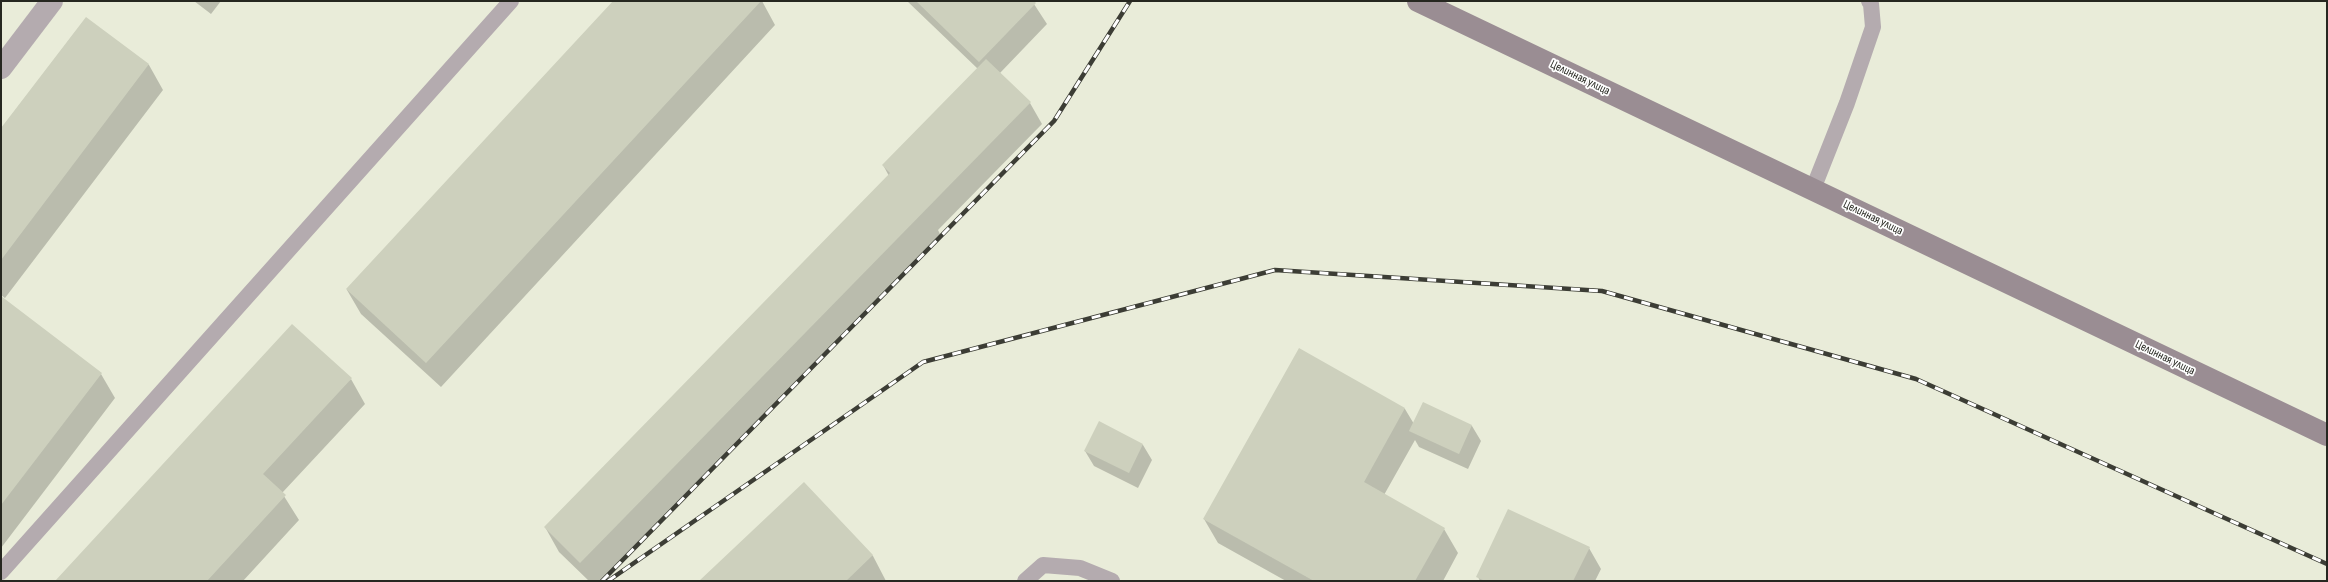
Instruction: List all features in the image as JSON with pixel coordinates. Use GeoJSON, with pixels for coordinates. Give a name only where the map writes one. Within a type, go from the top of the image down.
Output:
{"type":"FeatureCollection","features":[{"type":"Feature","properties":{"kind":"street"},"geometry":{"type":"LineString","coordinates":[[1,68],[52,1]]}},
{"type":"Feature","properties":{"kind":"street","name":"Целинная улица"},"geometry":{"type":"LineString","coordinates":[[1418,1],[2327,435]]}},
{"type":"Feature","properties":{"kind":"lane"},"geometry":{"type":"LineString","coordinates":[[1,572],[511,1]]}},
{"type":"Feature","properties":{"kind":"lane"},"geometry":{"type":"LineString","coordinates":[[1813,189],[1847,103],[1873,26],[1871,4],[1869,1]]}},
{"type":"Feature","properties":{"kind":"lane"},"geometry":{"type":"LineString","coordinates":[[1025,581],[1043,565],[1080,568],[1112,581]]}},
{"type":"Feature","properties":{"kind":"building"},"geometry":{"type":"Polygon","coordinates":[[[613,1],[761,1],[426,363],[346,289],[613,1]]]}},
{"type":"Feature","properties":{"kind":"building"},"geometry":{"type":"Polygon","coordinates":[[[916,1],[1034,1],[1036,3],[979,62],[916,1]]]}},
{"type":"Feature","properties":{"kind":"building"},"geometry":{"type":"Polygon","coordinates":[[[86,17],[149,64],[1,260],[1,128],[86,17]]]}},
{"type":"Feature","properties":{"kind":"building"},"geometry":{"type":"Polygon","coordinates":[[[986,59],[1031,102],[580,563],[544,527],[890,173],[882,165],[986,59]]]}},
{"type":"Feature","properties":{"kind":"building"},"geometry":{"type":"Polygon","coordinates":[[[1,296],[102,373],[1,505],[1,296]]]}},
{"type":"Feature","properties":{"kind":"building"},"geometry":{"type":"Polygon","coordinates":[[[292,324],[352,378],[263,474],[286,495],[207,581],[55,581],[292,324]]]}},
{"type":"Feature","properties":{"kind":"building"},"geometry":{"type":"Polygon","coordinates":[[[1299,348],[1405,408],[1364,482],[1445,528],[1415,581],[1314,581],[1203,519],[1299,348]]]}},
{"type":"Feature","properties":{"kind":"building"},"geometry":{"type":"Polygon","coordinates":[[[1423,402],[1472,425],[1459,454],[1409,431],[1423,402]]]}},
{"type":"Feature","properties":{"kind":"building"},"geometry":{"type":"Polygon","coordinates":[[[1099,421],[1143,444],[1129,473],[1084,451],[1099,421]]]}},
{"type":"Feature","properties":{"kind":"building"},"geometry":{"type":"Polygon","coordinates":[[[804,482],[873,555],[846,581],[699,581],[804,482]]]}},
{"type":"Feature","properties":{"kind":"building"},"geometry":{"type":"Polygon","coordinates":[[[1508,509],[1590,547],[1573,581],[1485,581],[1476,577],[1508,509]]]}},
{"type":"Feature","properties":{"kind":"railway"},"geometry":{"type":"LineString","coordinates":[[602,581],[1054,121],[1130,1]]}},
{"type":"Feature","properties":{"kind":"railway"},"geometry":{"type":"LineString","coordinates":[[608,581],[923,362],[1275,270],[1602,291],[1916,379],[2327,564]]}}]}
